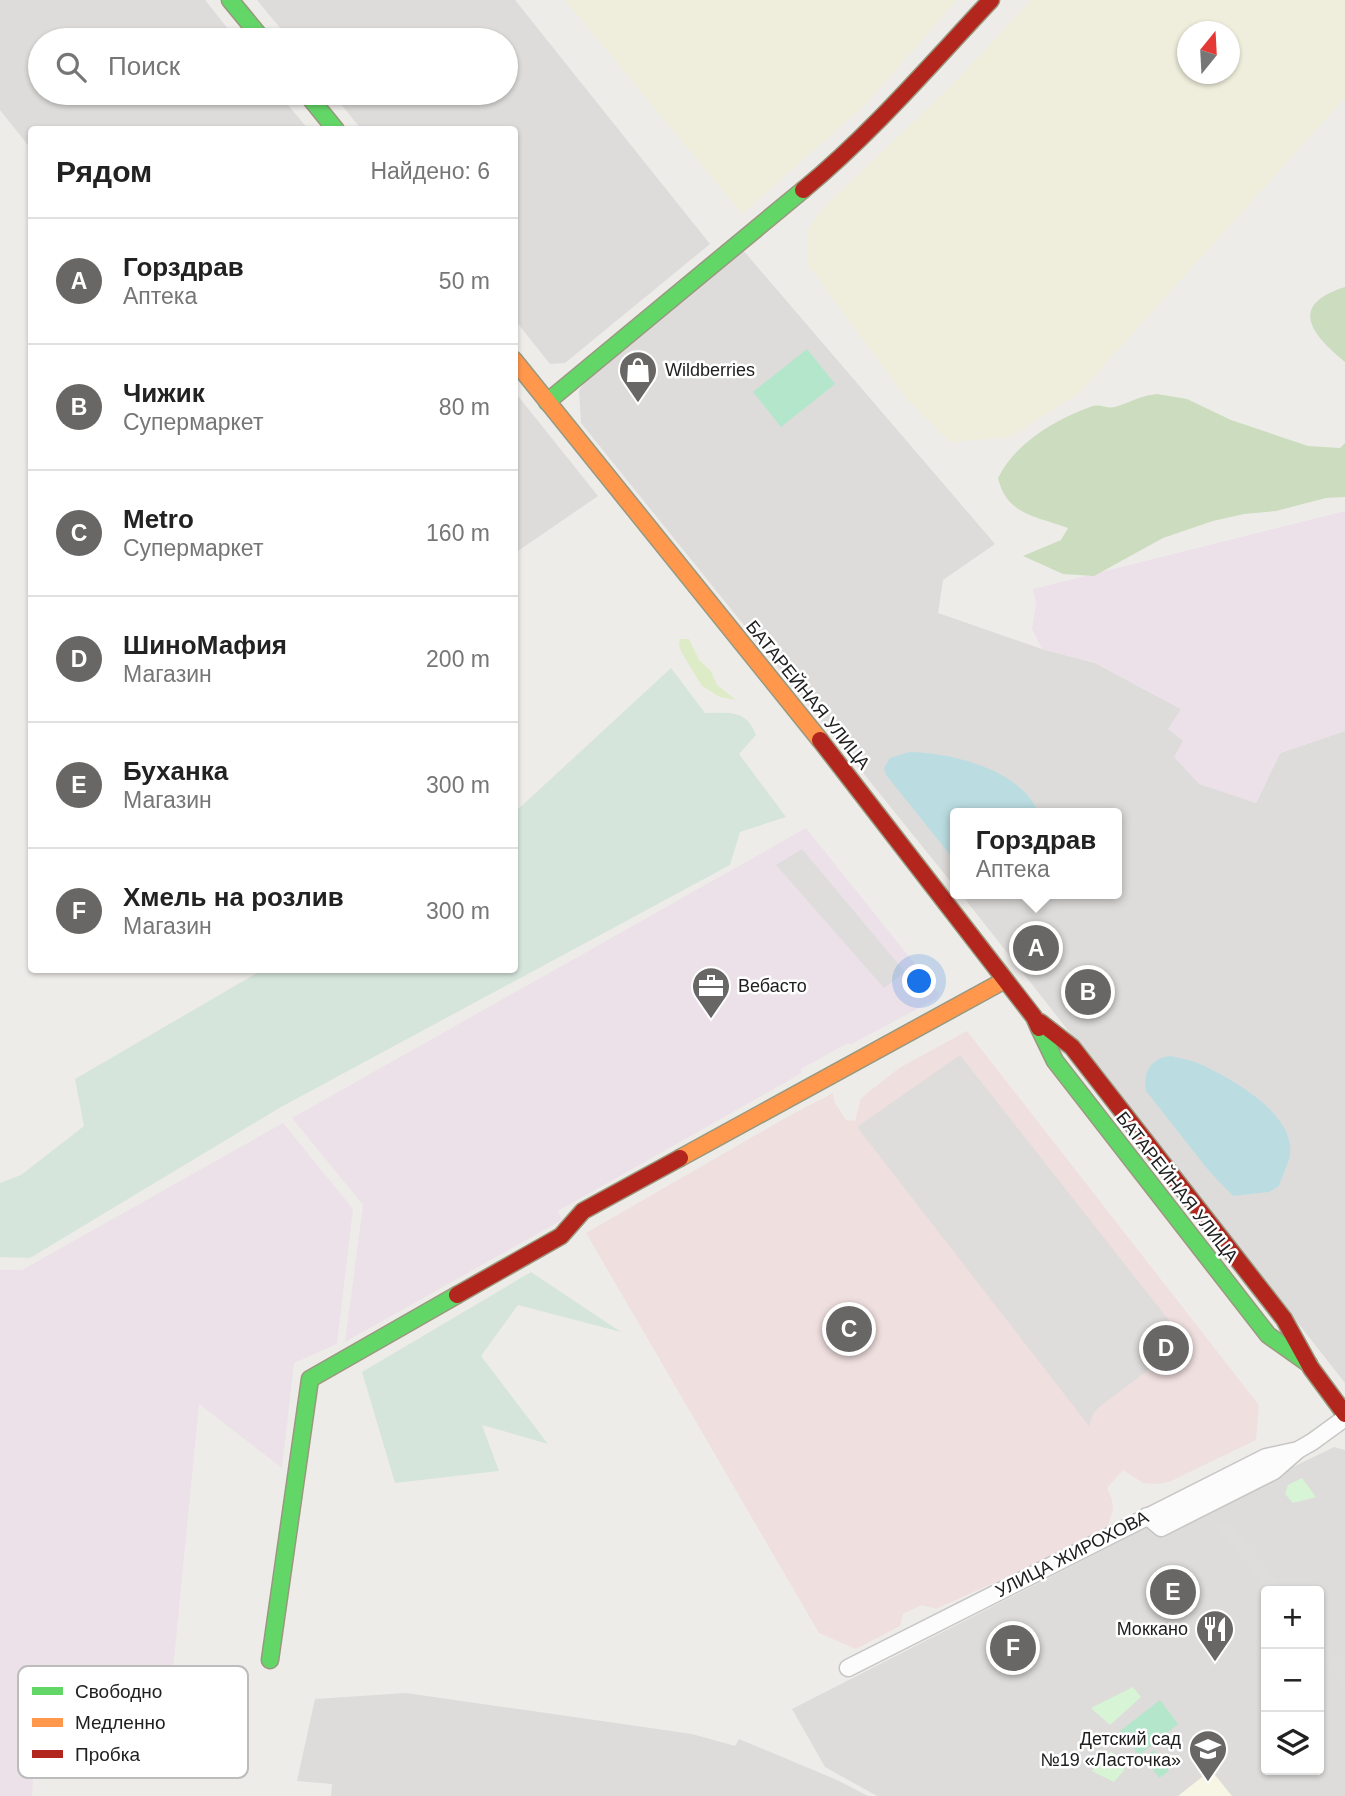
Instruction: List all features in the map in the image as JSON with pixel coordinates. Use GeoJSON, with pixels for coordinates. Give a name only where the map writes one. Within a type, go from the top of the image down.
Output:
{"type":"FeatureCollection","features":[{"type":"Feature","properties":{"kind":"main road"},"geometry":{"type":"LineString","coordinates":[[230,0],[253,28]]}},
{"type":"Feature","properties":{"kind":"main road"},"geometry":{"type":"LineString","coordinates":[[547,402],[837,162],[991,0]]}},
{"type":"Feature","properties":{"kind":"main road"},"geometry":{"type":"LineString","coordinates":[[316,105],[334,126]]}},
{"type":"Feature","properties":{"kind":"main road","name":"БАТАРЕЙНАЯ УЛИЦА"},"geometry":{"type":"LineString","coordinates":[[518,365],[838,762],[1034,1017],[1055,1061],[1268,1335],[1309,1364]]}},
{"type":"Feature","properties":{"kind":"main road"},"geometry":{"type":"LineString","coordinates":[[270,1660],[310,1379],[561,1236],[583,1211],[1005,980]]}},
{"type":"Feature","properties":{"kind":"main road","name":"БАТАРЕЙНАЯ УЛИЦА"},"geometry":{"type":"LineString","coordinates":[[1034,1017],[1072,1048],[1284,1319],[1309,1364],[1345,1416]]}},
{"type":"Feature","properties":{"kind":"street","name":"УЛИЦА ЖИРОХОВА"},"geometry":{"type":"LineString","coordinates":[[848,1668],[1266,1457],[1298,1450],[1312,1443],[1345,1416]]}},
{"type":"Feature","properties":{"kind":"street","name":"УЛИЦА ЖИРОХОВА"},"geometry":{"type":"LineString","coordinates":[[1147,1516],[1161,1528],[1274,1471],[1298,1450]]}},
{"type":"Feature","properties":{"kind":"shaded area"},"geometry":{"type":"Polygon","coordinates":[[[0,0],[205,0],[227,28],[28,28],[28,105],[288,105],[306,126],[28,126],[28,145],[0,110],[0,0]]]}},
{"type":"Feature","properties":{"kind":"shaded area"},"geometry":{"type":"Polygon","coordinates":[[[257,0],[515,0],[710,244],[565,363],[550,364],[518,324],[518,126],[359,126],[342,105],[518,105],[518,28],[280,28],[257,0]]]}},
{"type":"Feature","properties":{"kind":"shaded area"},"geometry":{"type":"Polygon","coordinates":[[[742,249],[995,544],[943,580],[938,613],[1042,649],[1095,663],[1181,709],[1183,741],[1256,803],[1280,753],[1345,731],[1345,1383],[965,899],[1122,899],[1122,808],[950,808],[950,881],[581,423],[579,391],[587,378],[742,249]]]}},
{"type":"Feature","properties":{"kind":"shaded area"},"geometry":{"type":"Polygon","coordinates":[[[518,396],[598,496],[518,551],[518,396]]]}},
{"type":"Feature","properties":{"kind":"shaded area"},"geometry":{"type":"Polygon","coordinates":[[[1345,511],[1345,731],[1280,753],[1256,803],[1199,784],[1174,757],[1183,741],[1168,729],[1181,709],[1095,663],[1042,649],[1032,629],[1036,603],[1033,589],[1345,511]]]}},
{"type":"Feature","properties":{"kind":"shaded area"},"geometry":{"type":"Polygon","coordinates":[[[671,668],[705,713],[736,714],[752,727],[756,735],[739,754],[786,817],[740,832],[730,865],[281,1107],[30,1258],[0,1257],[0,1183],[21,1175],[84,1126],[75,1079],[257,973],[518,973],[518,809],[671,668]]]}},
{"type":"Feature","properties":{"kind":"shaded area"},"geometry":{"type":"Polygon","coordinates":[[[806,828],[939,994],[936,999],[801,1069],[802,1073],[558,1211],[562,1220],[345,1342],[363,1205],[292,1118],[806,828]]]}},
{"type":"Feature","properties":{"kind":"shaded area"},"geometry":{"type":"Polygon","coordinates":[[[802,849],[905,972],[884,988],[776,865],[802,849]]]}},
{"type":"Feature","properties":{"kind":"shaded area"},"geometry":{"type":"Polygon","coordinates":[[[967,1031],[1259,1405],[1256,1440],[1169,1482],[1143,1483],[1123,1470],[1107,1488],[1113,1510],[1107,1528],[1099,1535],[936,1609],[922,1605],[903,1614],[900,1626],[856,1649],[819,1633],[586,1233],[833,1093],[834,1101],[846,1120],[855,1121],[861,1098],[899,1068],[967,1031]]]}},
{"type":"Feature","properties":{"kind":"shaded area"},"geometry":{"type":"Polygon","coordinates":[[[960,1055],[1186,1342],[1099,1407],[1089,1426],[857,1127],[960,1055]]]}},
{"type":"Feature","properties":{"kind":"shaded area"},"geometry":{"type":"Polygon","coordinates":[[[283,1123],[353,1209],[337,1344],[294,1363],[282,1468],[199,1404],[173,1666],[18,1666],[18,1778],[33,1778],[32,1796],[0,1796],[0,1270],[22,1270],[283,1123]]]}},
{"type":"Feature","properties":{"kind":"shaded area"},"geometry":{"type":"Polygon","coordinates":[[[531,1272],[621,1332],[518,1305],[481,1356],[548,1444],[482,1425],[499,1471],[395,1483],[362,1372],[531,1272]]]}},
{"type":"Feature","properties":{"kind":"shaded area"},"geometry":{"type":"Polygon","coordinates":[[[1334,1447],[1345,1450],[1345,1796],[877,1796],[825,1767],[792,1709],[1287,1456],[1293,1467],[1334,1447]]]}},
{"type":"Feature","properties":{"kind":"shaded area"},"geometry":{"type":"Polygon","coordinates":[[[1228,1520],[1280,1586],[1264,1586],[1218,1527],[1228,1520]]]}},
{"type":"Feature","properties":{"kind":"shaded area"},"geometry":{"type":"Polygon","coordinates":[[[1324,1643],[1345,1670],[1345,1691],[1324,1664],[1324,1643]]]}},
{"type":"Feature","properties":{"kind":"shaded area"},"geometry":{"type":"Polygon","coordinates":[[[406,1693],[692,1734],[735,1746],[739,1739],[837,1780],[868,1796],[331,1796],[332,1784],[297,1781],[315,1699],[406,1693]]]}},
{"type":"Feature","properties":{"kind":"shaded area","name":"Детский сад №19 «Ласточка»"},"geometry":{"type":"Polygon","coordinates":[[[1211,1770],[1232,1796],[1178,1796],[1211,1770]]]}},
{"type":"Feature","properties":{"kind":"green space"},"geometry":{"type":"Polygon","coordinates":[[[565,0],[957,0],[865,105],[742,214],[565,0]]]}},
{"type":"Feature","properties":{"kind":"green space"},"geometry":{"type":"Polygon","coordinates":[[[1031,0],[1345,0],[1345,98],[1079,393],[1011,437],[950,442],[907,399],[807,264],[808,229],[826,205],[951,86],[1031,0]]]}},
{"type":"Feature","properties":{"kind":"green space"},"geometry":{"type":"Polygon","coordinates":[[[1345,287],[1345,362],[1315,331],[1311,312],[1316,303],[1327,294],[1345,287]]]}},
{"type":"Feature","properties":{"kind":"green space"},"geometry":{"type":"Polygon","coordinates":[[[807,349],[835,384],[781,427],[753,392],[807,349]]]}},
{"type":"Feature","properties":{"kind":"green space"},"geometry":{"type":"Polygon","coordinates":[[[1157,394],[1187,399],[1231,420],[1308,446],[1340,448],[1345,443],[1345,497],[1326,498],[1276,511],[1213,521],[1163,538],[1094,576],[1063,574],[1023,556],[1061,540],[1068,528],[1025,513],[1008,500],[998,478],[1015,453],[1038,433],[1079,411],[1096,406],[1115,407],[1157,394]]]}},
{"type":"Feature","properties":{"kind":"green space"},"geometry":{"type":"Polygon","coordinates":[[[680,639],[689,639],[699,660],[711,671],[717,685],[736,700],[720,697],[702,686],[682,653],[680,639]]]}},
{"type":"Feature","properties":{"kind":"green space"},"geometry":{"type":"Polygon","coordinates":[[[1302,1478],[1316,1497],[1293,1503],[1285,1494],[1288,1485],[1302,1478]]]}},
{"type":"Feature","properties":{"kind":"green space"},"geometry":{"type":"Polygon","coordinates":[[[1133,1687],[1141,1697],[1110,1725],[1091,1708],[1133,1687]]]}},
{"type":"Feature","properties":{"kind":"green space"},"geometry":{"type":"Polygon","coordinates":[[[1160,1700],[1178,1724],[1139,1755],[1120,1731],[1160,1700]]]}},
{"type":"Feature","properties":{"kind":"green space"},"geometry":{"type":"Polygon","coordinates":[[[1154,1750],[1169,1771],[1159,1778],[1144,1757],[1154,1750]]]}},
{"type":"Feature","properties":{"kind":"green space"},"geometry":{"type":"Polygon","coordinates":[[[1111,1751],[1125,1769],[1114,1782],[1092,1771],[1111,1751]]]}},
{"type":"Feature","properties":{"kind":"water"},"geometry":{"type":"Polygon","coordinates":[[[909,752],[925,753],[944,755],[983,766],[1017,785],[1035,808],[950,808],[950,855],[886,775],[884,768],[890,758],[909,752]]]}},
{"type":"Feature","properties":{"kind":"water"},"geometry":{"type":"Polygon","coordinates":[[[1171,1056],[1198,1063],[1230,1080],[1273,1112],[1289,1140],[1290,1155],[1279,1186],[1269,1192],[1233,1196],[1209,1171],[1146,1091],[1149,1067],[1164,1057],[1171,1056]]]}},
{"type":"Feature","properties":{"kind":"traffic: fast"},"geometry":{"type":"LineString","coordinates":[[230,0],[253,28]]}},
{"type":"Feature","properties":{"kind":"traffic: fast"},"geometry":{"type":"LineString","coordinates":[[316,105],[333,126]]}},
{"type":"Feature","properties":{"kind":"traffic: fast"},"geometry":{"type":"LineString","coordinates":[[547,402],[803,190]]}},
{"type":"Feature","properties":{"kind":"traffic: fast"},"geometry":{"type":"LineString","coordinates":[[1039,1028],[1055,1061],[1268,1335],[1309,1364]]}},
{"type":"Feature","properties":{"kind":"traffic: fast"},"geometry":{"type":"LineString","coordinates":[[270,1660],[310,1379],[457,1295]]}},
{"type":"Feature","properties":{"kind":"traffic: slow"},"geometry":{"type":"LineString","coordinates":[[518,365],[820,740]]}},
{"type":"Feature","properties":{"kind":"traffic: slow"},"geometry":{"type":"LineString","coordinates":[[680,1158],[1005,980]]}},
{"type":"Feature","properties":{"kind":"traffic: jam"},"geometry":{"type":"LineString","coordinates":[[803,190],[877,122],[991,0]]}},
{"type":"Feature","properties":{"kind":"traffic: jam"},"geometry":{"type":"LineString","coordinates":[[820,740],[1034,1017],[1039,1028]]}},
{"type":"Feature","properties":{"kind":"traffic: jam"},"geometry":{"type":"LineString","coordinates":[[1040,1022],[1072,1047],[1284,1319],[1311,1368],[1345,1414]]}},
{"type":"Feature","properties":{"kind":"traffic: jam"},"geometry":{"type":"LineString","coordinates":[[457,1295],[561,1236],[583,1211],[680,1158]]}},
{"type":"Feature","properties":{"kind":"place","name":"Wildberries"},"geometry":{"type":"Point","coordinates":[638,404]}},
{"type":"Feature","properties":{"kind":"place","name":"Горздрав"},"geometry":{"type":"Point","coordinates":[1036,948]}},
{"type":"Feature","properties":{"kind":"place","name":"Чижик"},"geometry":{"type":"Point","coordinates":[1088,992]}},
{"type":"Feature","properties":{"kind":"place","name":"Вебасто"},"geometry":{"type":"Point","coordinates":[711,1020]}},
{"type":"Feature","properties":{"kind":"place","name":"Metro"},"geometry":{"type":"Point","coordinates":[849,1329]}},
{"type":"Feature","properties":{"kind":"place","name":"ШиноМафия"},"geometry":{"type":"Point","coordinates":[1166,1348]}},
{"type":"Feature","properties":{"kind":"place","name":"Буханка"},"geometry":{"type":"Point","coordinates":[1173,1592]}},
{"type":"Feature","properties":{"kind":"place","name":"Хмель на розлив"},"geometry":{"type":"Point","coordinates":[1013,1648]}},
{"type":"Feature","properties":{"kind":"place","name":"Моккано"},"geometry":{"type":"Point","coordinates":[1215,1663]}},
{"type":"Feature","properties":{"kind":"place","name":"Детский сад №19 «Ласточка»"},"geometry":{"type":"Point","coordinates":[1208,1783]}}]}
